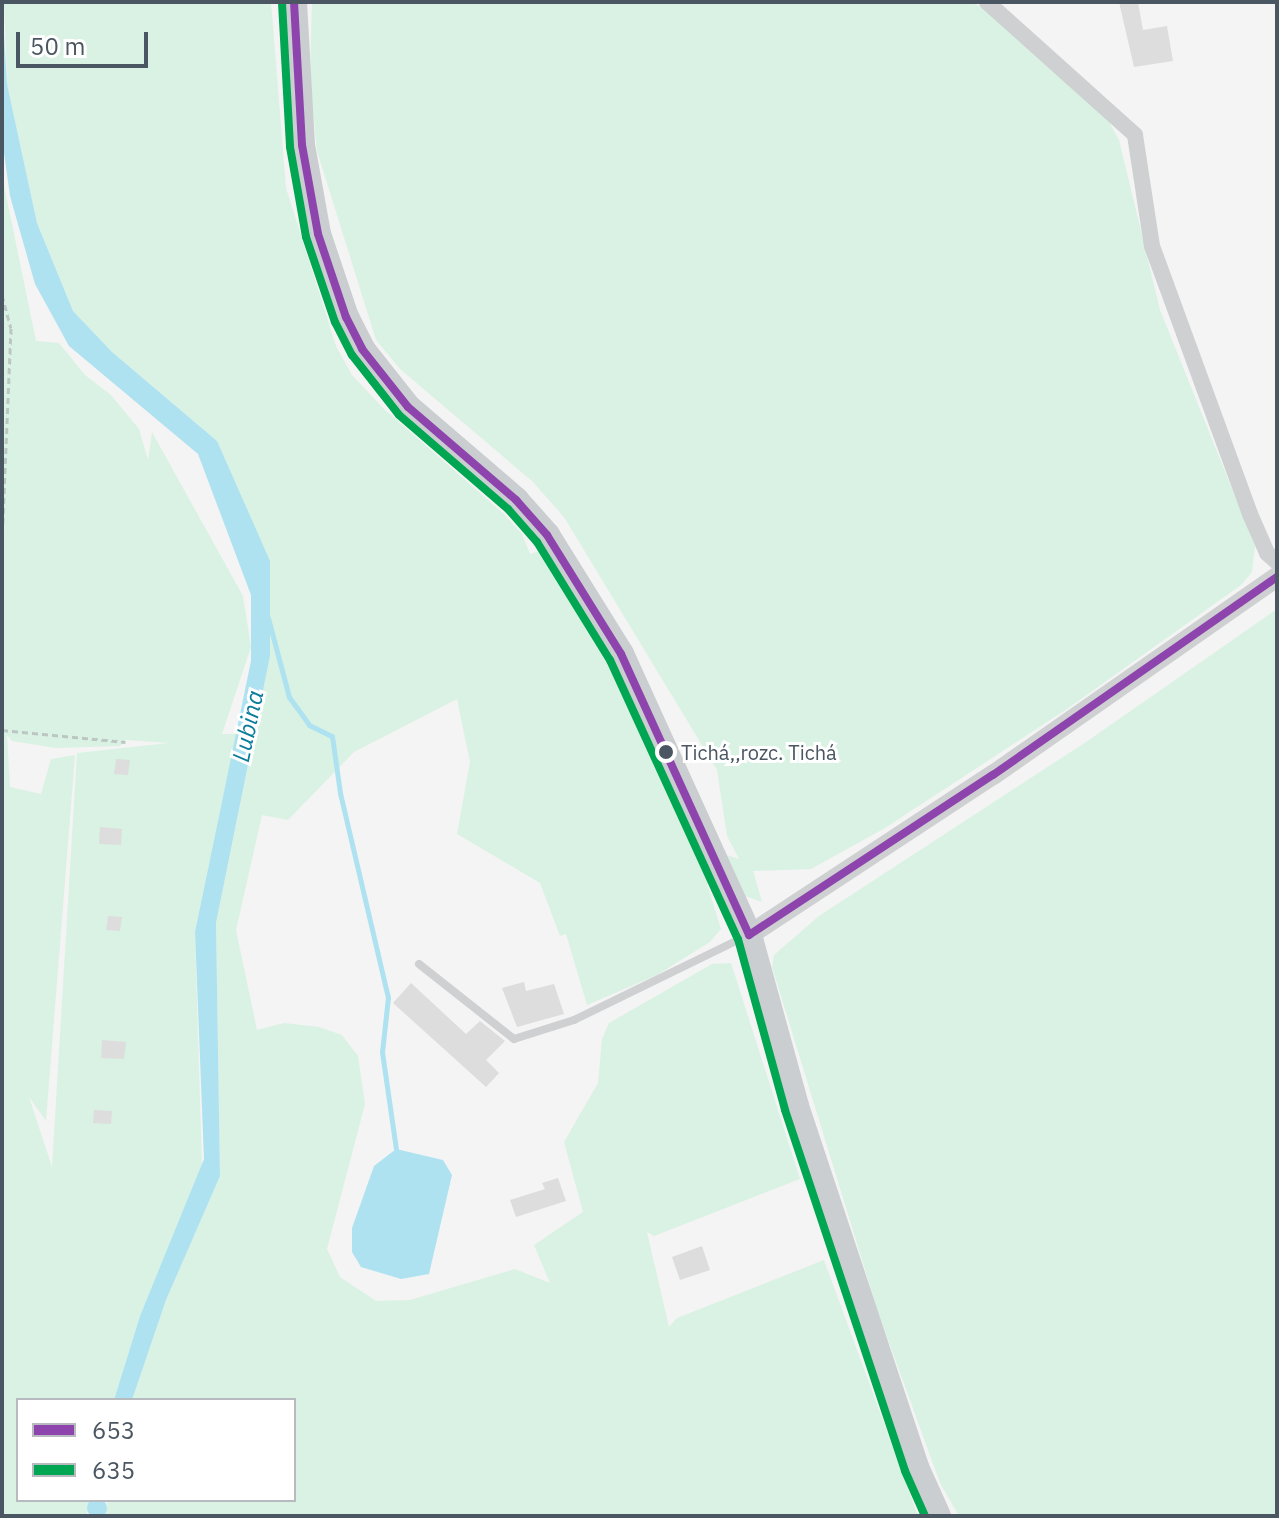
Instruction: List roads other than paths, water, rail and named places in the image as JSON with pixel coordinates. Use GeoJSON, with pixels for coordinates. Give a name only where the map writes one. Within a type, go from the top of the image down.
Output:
{"type":"FeatureCollection","features":[{"type":"Feature","properties":{"kind":"main road"},"geometry":{"type":"LineString","coordinates":[[294,2],[308,182],[346,317],[384,381],[408,407],[516,500],[547,535],[621,654],[749,935],[796,1106],[916,1467],[938,1516]]}},
{"type":"Feature","properties":{"kind":"street"},"geometry":{"type":"LineString","coordinates":[[993,3],[1135,135],[1152,246],[1166,290],[1250,514],[1267,553],[1277,562]]}},
{"type":"Feature","properties":{"kind":"street"},"geometry":{"type":"LineString","coordinates":[[749,935],[993,775],[1277,577]]}},
{"type":"Feature","properties":{"kind":"lane"},"geometry":{"type":"LineString","coordinates":[[419,964],[514,1039],[574,1020],[749,935]]}},
{"type":"Feature","properties":{"kind":"water","name":"Lubina"},"geometry":{"type":"Polygon","coordinates":[[[2,2],[7,84],[37,223],[73,311],[112,352],[217,441],[270,561],[270,656],[216,923],[220,1176],[166,1300],[133,1398],[115,1398],[140,1316],[204,1159],[195,932],[251,661],[251,595],[198,454],[69,346],[35,284],[10,196],[2,138],[2,2]]]}},
{"type":"Feature","properties":{"kind":"water"},"geometry":{"type":"Polygon","coordinates":[[[396,1149],[443,1160],[452,1175],[429,1274],[401,1279],[361,1267],[352,1252],[352,1228],[374,1166],[396,1149]]]}},
{"type":"Feature","properties":{"kind":"water"},"geometry":{"type":"Polygon","coordinates":[[[89,1502],[106,1504],[106,1512],[101,1517],[93,1517],[88,1512],[89,1502]]]}},
{"type":"Feature","properties":{"kind":"waterway"},"geometry":{"type":"LineString","coordinates":[[268,618],[289,697],[309,725],[332,736],[340,793],[388,997],[382,1052],[396,1149]]}},
{"type":"Feature","properties":{"kind":"place","name":"Tichá,,rozc. Tichá"},"geometry":{"type":"Point","coordinates":[666,752]}}]}
